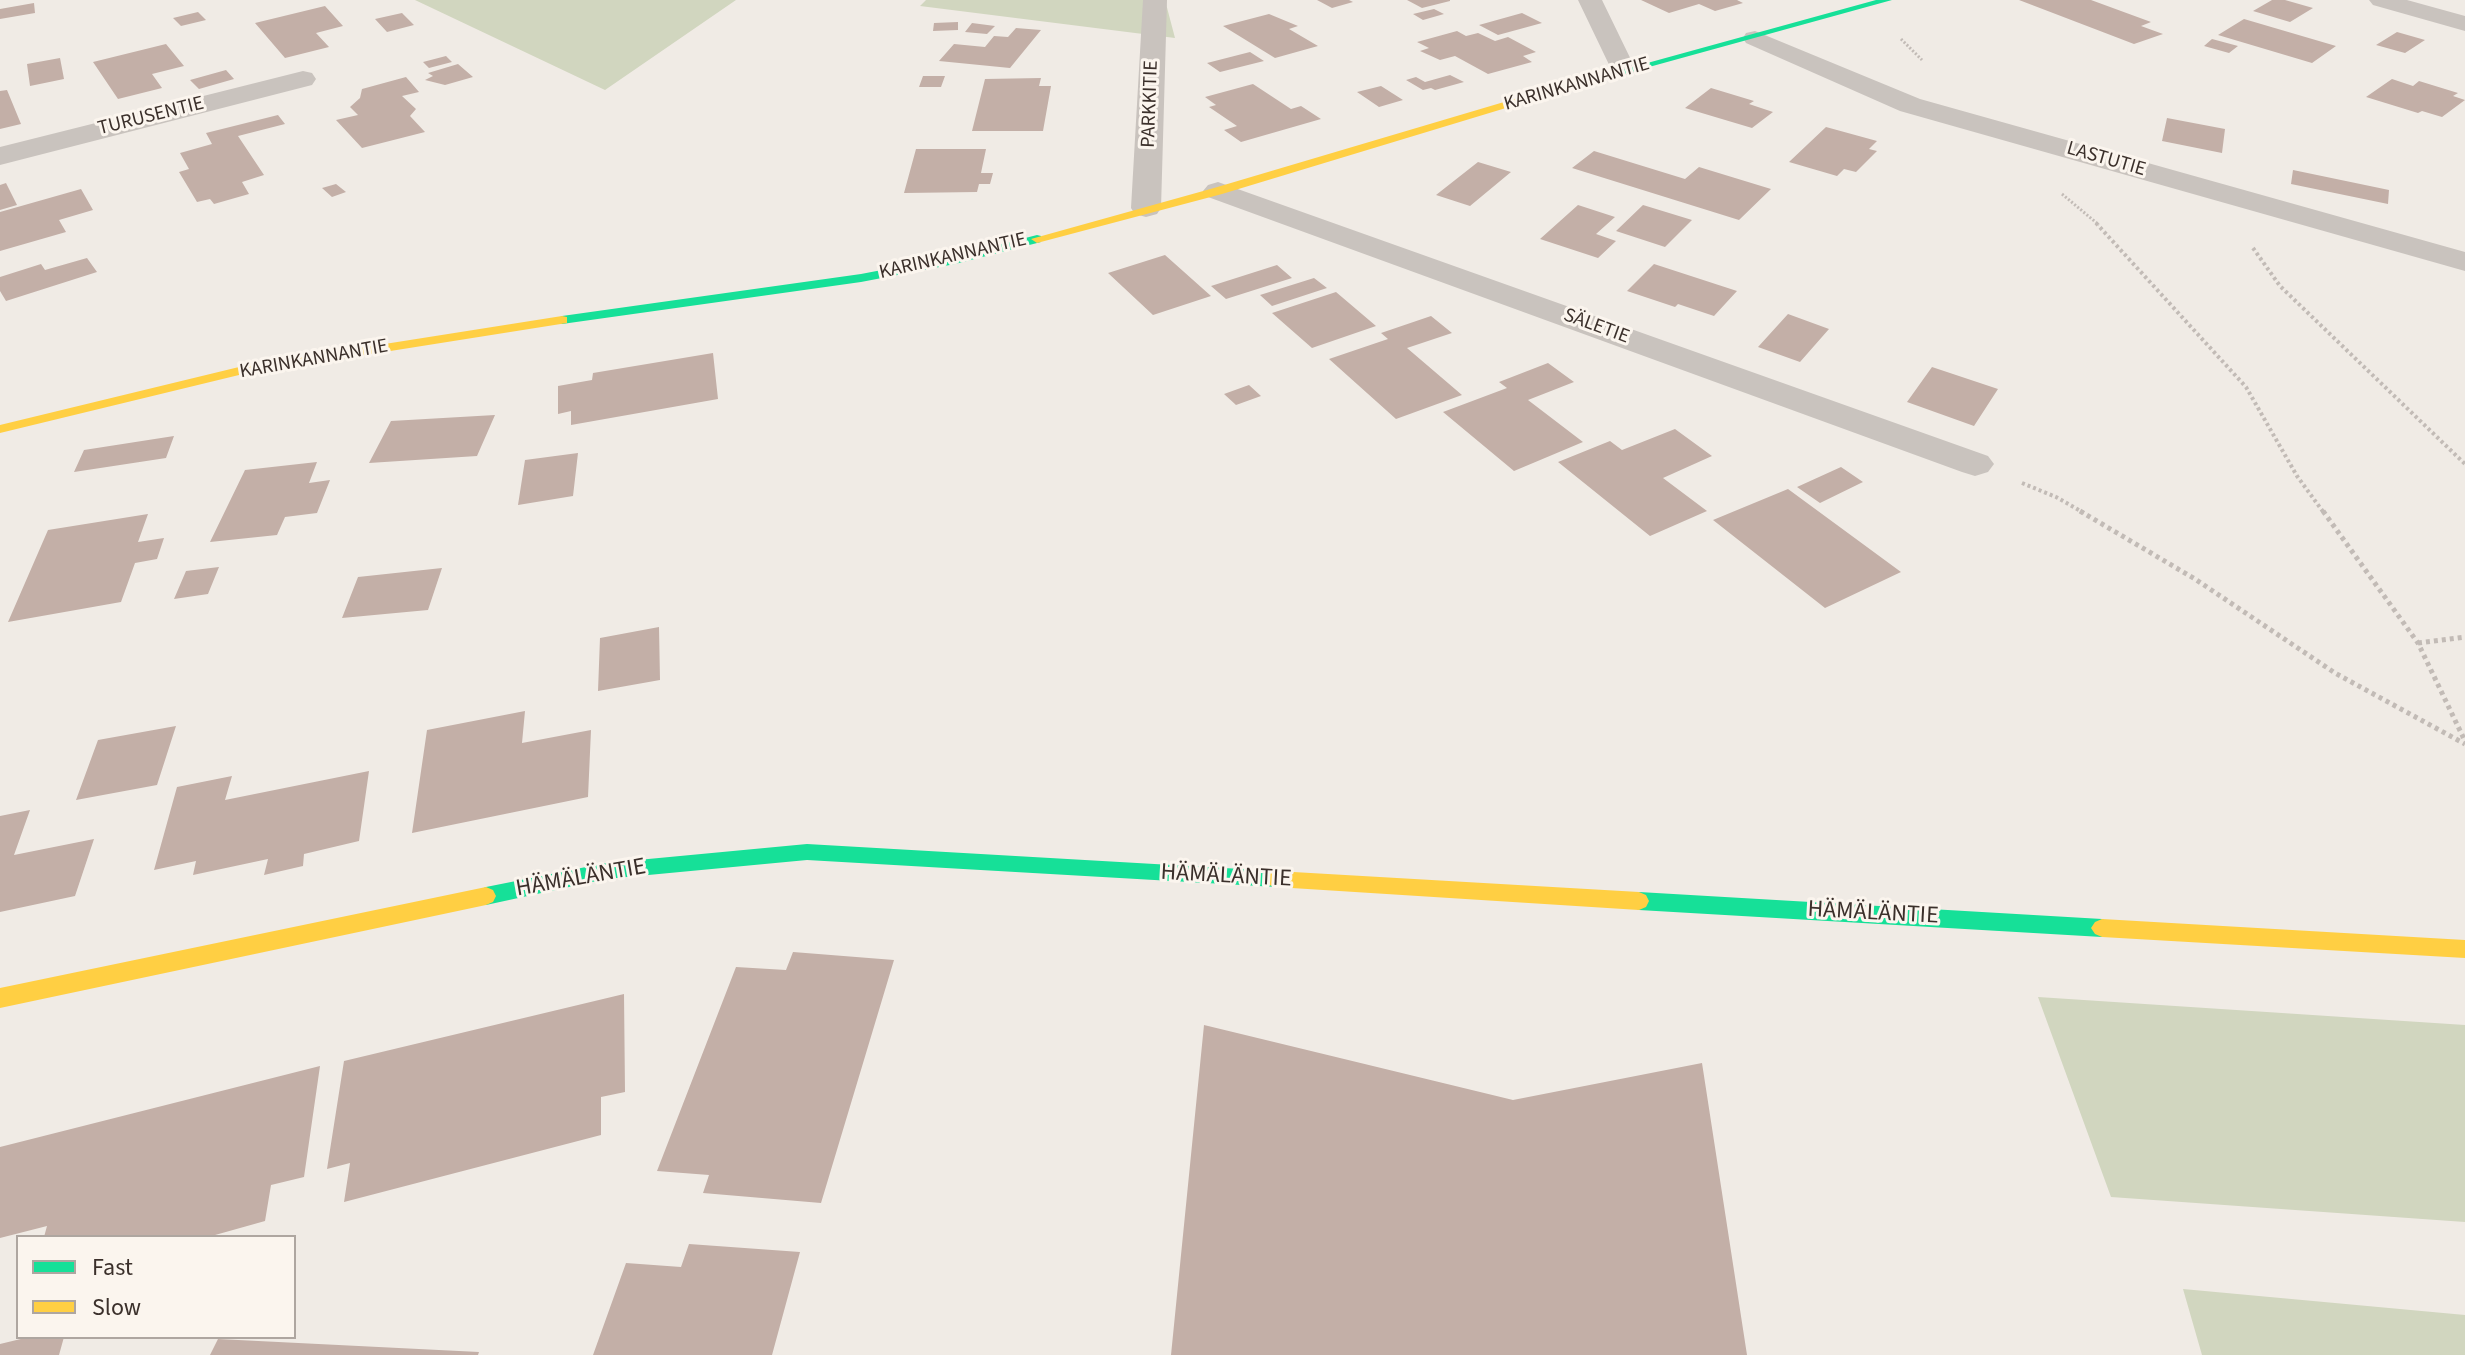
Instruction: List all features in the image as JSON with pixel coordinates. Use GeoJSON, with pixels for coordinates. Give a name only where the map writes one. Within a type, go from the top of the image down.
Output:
{"type":"FeatureCollection","features":[{"type":"Feature","properties":{"kind":"street","name":"PARKKITIE"},"geometry":{"type":"LineString","coordinates":[[1146,208],[1155,0]]}},
{"type":"Feature","properties":{"kind":"street"},"geometry":{"type":"LineString","coordinates":[[1590,0],[1623,70]]}},
{"type":"Feature","properties":{"kind":"street","name":"KARINKANNANTIE"},"geometry":{"type":"LineString","coordinates":[[0,429],[239,371],[525,325],[861,278],[955,260],[1218,191],[1623,70],[1755,38],[1887,0]]}},
{"type":"Feature","properties":{"kind":"street"},"geometry":{"type":"LineString","coordinates":[[2381,0],[2465,24]]}},
{"type":"Feature","properties":{"kind":"street","name":"LASTUTIE"},"geometry":{"type":"LineString","coordinates":[[1755,38],[1910,105],[2465,262]]}},
{"type":"Feature","properties":{"kind":"street","name":"TURUSENTIE"},"geometry":{"type":"LineString","coordinates":[[0,156],[303,79]]}},
{"type":"Feature","properties":{"kind":"street","name":"SÄLETIE"},"geometry":{"type":"LineString","coordinates":[[1218,191],[1975,464]]}},
{"type":"Feature","properties":{"kind":"street","name":"HÄMÄLÄNTIE"},"geometry":{"type":"LineString","coordinates":[[0,998],[606,871],[807,852],[2465,949]]}},
{"type":"Feature","properties":{"kind":"path"},"geometry":{"type":"LineString","coordinates":[[2052,185],[2111,236],[2246,387],[2297,476],[2418,643],[2465,742]]}},
{"type":"Feature","properties":{"kind":"path"},"geometry":{"type":"LineString","coordinates":[[2212,190],[2280,286],[2465,464]]}},
{"type":"Feature","properties":{"kind":"path"},"geometry":{"type":"LineString","coordinates":[[1975,464],[2056,497],[2195,579],[2335,673],[2465,742]]}},
{"type":"Feature","properties":{"kind":"path"},"geometry":{"type":"LineString","coordinates":[[2418,643],[2465,637]]}},
{"type":"Feature","properties":{"kind":"green space"},"geometry":{"type":"Polygon","coordinates":[[[415,0],[736,0],[605,90],[415,0]]]}},
{"type":"Feature","properties":{"kind":"green space"},"geometry":{"type":"Polygon","coordinates":[[[926,0],[1165,0],[1175,38],[920,6],[926,0]]]}},
{"type":"Feature","properties":{"kind":"green space"},"geometry":{"type":"Polygon","coordinates":[[[2038,997],[2465,1025],[2465,1222],[2111,1197],[2038,997]]]}},
{"type":"Feature","properties":{"kind":"green space"},"geometry":{"type":"Polygon","coordinates":[[[2183,1289],[2465,1315],[2465,1355],[2202,1355],[2183,1289]]]}},
{"type":"Feature","properties":{"kind":"building"},"geometry":{"type":"Polygon","coordinates":[[[1317,0],[1349,0],[1353,2],[1332,8],[1317,0]]]}},
{"type":"Feature","properties":{"kind":"building"},"geometry":{"type":"Polygon","coordinates":[[[1407,0],[1450,0],[1450,1],[1422,8],[1407,0]]]}},
{"type":"Feature","properties":{"kind":"building"},"geometry":{"type":"Polygon","coordinates":[[[1641,0],[1737,0],[1743,3],[1715,11],[1699,4],[1669,13],[1641,0]]]}},
{"type":"Feature","properties":{"kind":"building"},"geometry":{"type":"Polygon","coordinates":[[[2019,0],[2091,0],[2151,22],[2141,26],[2163,34],[2134,44],[2019,0]]]}},
{"type":"Feature","properties":{"kind":"building"},"geometry":{"type":"Polygon","coordinates":[[[2272,0],[2285,0],[2313,8],[2290,22],[2253,11],[2272,0]]]}},
{"type":"Feature","properties":{"kind":"building"},"geometry":{"type":"Polygon","coordinates":[[[34,3],[35,13],[0,19],[0,9],[34,3]]]}},
{"type":"Feature","properties":{"kind":"building"},"geometry":{"type":"Polygon","coordinates":[[[325,6],[343,26],[316,33],[329,47],[285,58],[255,23],[325,6]]]}},
{"type":"Feature","properties":{"kind":"building"},"geometry":{"type":"Polygon","coordinates":[[[1434,9],[1444,14],[1423,20],[1413,14],[1434,9]]]}},
{"type":"Feature","properties":{"kind":"building"},"geometry":{"type":"Polygon","coordinates":[[[198,12],[206,20],[181,26],[173,18],[198,12]]]}},
{"type":"Feature","properties":{"kind":"building"},"geometry":{"type":"Polygon","coordinates":[[[402,13],[414,25],[387,32],[375,19],[402,13]]]}},
{"type":"Feature","properties":{"kind":"building"},"geometry":{"type":"Polygon","coordinates":[[[1522,13],[1542,23],[1498,35],[1479,25],[1522,13]]]}},
{"type":"Feature","properties":{"kind":"building"},"geometry":{"type":"Polygon","coordinates":[[[1269,14],[1298,26],[1289,29],[1318,46],[1275,58],[1223,26],[1269,14]]]}},
{"type":"Feature","properties":{"kind":"building"},"geometry":{"type":"Polygon","coordinates":[[[2244,19],[2336,46],[2312,63],[2218,35],[2244,19]]]}},
{"type":"Feature","properties":{"kind":"building"},"geometry":{"type":"Polygon","coordinates":[[[958,22],[958,30],[933,31],[934,23],[958,22]]]}},
{"type":"Feature","properties":{"kind":"building"},"geometry":{"type":"Polygon","coordinates":[[[972,23],[995,26],[987,34],[965,32],[972,23]]]}},
{"type":"Feature","properties":{"kind":"building"},"geometry":{"type":"Polygon","coordinates":[[[1016,28],[1041,30],[1010,68],[939,61],[954,44],[985,47],[994,36],[1008,37],[1016,28]]]}},
{"type":"Feature","properties":{"kind":"building"},"geometry":{"type":"Polygon","coordinates":[[[1457,31],[1466,36],[1478,33],[1495,41],[1508,37],[1536,52],[1523,56],[1532,62],[1488,74],[1455,56],[1440,60],[1420,51],[1429,48],[1417,42],[1457,31]]]}},
{"type":"Feature","properties":{"kind":"building"},"geometry":{"type":"Polygon","coordinates":[[[2397,32],[2425,40],[2405,53],[2376,45],[2397,32]]]}},
{"type":"Feature","properties":{"kind":"building"},"geometry":{"type":"Polygon","coordinates":[[[2212,39],[2238,46],[2229,53],[2204,46],[2212,39]]]}},
{"type":"Feature","properties":{"kind":"building"},"geometry":{"type":"Polygon","coordinates":[[[166,44],[184,66],[152,74],[162,88],[118,99],[93,62],[166,44]]]}},
{"type":"Feature","properties":{"kind":"building"},"geometry":{"type":"Polygon","coordinates":[[[1250,52],[1264,61],[1220,72],[1207,63],[1250,52]]]}},
{"type":"Feature","properties":{"kind":"building"},"geometry":{"type":"Polygon","coordinates":[[[446,56],[452,62],[429,68],[423,62],[446,56]]]}},
{"type":"Feature","properties":{"kind":"building"},"geometry":{"type":"Polygon","coordinates":[[[60,58],[64,79],[30,86],[27,64],[60,58]]]}},
{"type":"Feature","properties":{"kind":"building"},"geometry":{"type":"Polygon","coordinates":[[[458,64],[473,77],[445,85],[425,80],[433,76],[428,73],[458,64]]]}},
{"type":"Feature","properties":{"kind":"building"},"geometry":{"type":"Polygon","coordinates":[[[226,70],[234,79],[199,89],[190,80],[226,70]]]}},
{"type":"Feature","properties":{"kind":"building"},"geometry":{"type":"Polygon","coordinates":[[[1450,75],[1464,82],[1423,90],[1406,80],[1416,77],[1425,82],[1450,75]]]}},
{"type":"Feature","properties":{"kind":"building"},"geometry":{"type":"Polygon","coordinates":[[[923,76],[945,76],[941,87],[919,87],[923,76]]]}},
{"type":"Feature","properties":{"kind":"building"},"geometry":{"type":"Polygon","coordinates":[[[406,77],[419,92],[402,96],[416,109],[410,116],[425,132],[362,148],[336,120],[358,115],[350,107],[360,98],[362,89],[406,77]]]}},
{"type":"Feature","properties":{"kind":"building"},"geometry":{"type":"Polygon","coordinates":[[[1041,78],[1039,86],[1051,86],[1043,131],[972,131],[985,79],[1041,78]]]}},
{"type":"Feature","properties":{"kind":"building"},"geometry":{"type":"Polygon","coordinates":[[[2392,79],[2413,86],[2419,81],[2458,93],[2453,96],[2465,100],[2442,117],[2366,97],[2392,79]]]}},
{"type":"Feature","properties":{"kind":"building"},"geometry":{"type":"Polygon","coordinates":[[[1253,84],[1291,109],[1301,106],[1321,119],[1241,142],[1224,130],[1237,126],[1209,107],[1216,105],[1205,97],[1253,84]]]}},
{"type":"Feature","properties":{"kind":"building"},"geometry":{"type":"Polygon","coordinates":[[[1381,86],[1403,100],[1379,107],[1357,92],[1381,86]]]}},
{"type":"Feature","properties":{"kind":"building"},"geometry":{"type":"Polygon","coordinates":[[[1711,88],[1754,101],[1749,104],[1773,112],[1752,128],[1685,108],[1711,88]]]}},
{"type":"Feature","properties":{"kind":"building"},"geometry":{"type":"Polygon","coordinates":[[[7,90],[21,124],[0,129],[0,91],[7,90]]]}},
{"type":"Feature","properties":{"kind":"building"},"geometry":{"type":"Polygon","coordinates":[[[278,115],[285,124],[238,136],[264,175],[242,182],[249,194],[214,204],[210,199],[197,202],[179,172],[189,169],[180,153],[212,144],[206,133],[278,115]]]}},
{"type":"Feature","properties":{"kind":"building"},"geometry":{"type":"Polygon","coordinates":[[[2167,118],[2225,129],[2222,153],[2162,141],[2167,118]]]}},
{"type":"Feature","properties":{"kind":"building"},"geometry":{"type":"Polygon","coordinates":[[[1826,127],[1877,141],[1869,149],[1877,151],[1856,172],[1844,169],[1837,176],[1789,162],[1826,127]]]}},
{"type":"Feature","properties":{"kind":"building"},"geometry":{"type":"Polygon","coordinates":[[[916,149],[986,149],[981,173],[993,173],[990,184],[979,184],[977,192],[904,193],[916,149]]]}},
{"type":"Feature","properties":{"kind":"building"},"geometry":{"type":"Polygon","coordinates":[[[1594,151],[1685,179],[1699,167],[1771,189],[1739,220],[1572,168],[1594,151]]]}},
{"type":"Feature","properties":{"kind":"building"},"geometry":{"type":"Polygon","coordinates":[[[1478,162],[1511,172],[1470,206],[1436,195],[1478,162]]]}},
{"type":"Feature","properties":{"kind":"building"},"geometry":{"type":"Polygon","coordinates":[[[2293,170],[2389,190],[2388,204],[2291,184],[2293,170]]]}},
{"type":"Feature","properties":{"kind":"building"},"geometry":{"type":"Polygon","coordinates":[[[6,183],[17,205],[0,210],[0,185],[6,183]]]}},
{"type":"Feature","properties":{"kind":"building"},"geometry":{"type":"Polygon","coordinates":[[[336,184],[346,192],[332,197],[322,188],[336,184]]]}},
{"type":"Feature","properties":{"kind":"building"},"geometry":{"type":"Polygon","coordinates":[[[81,189],[93,210],[59,220],[66,232],[0,251],[0,212],[81,189]]]}},
{"type":"Feature","properties":{"kind":"building"},"geometry":{"type":"Polygon","coordinates":[[[1578,205],[1615,217],[1596,234],[1616,241],[1598,258],[1540,239],[1578,205]]]}},
{"type":"Feature","properties":{"kind":"building"},"geometry":{"type":"Polygon","coordinates":[[[1643,205],[1692,220],[1665,247],[1616,231],[1643,205]]]}},
{"type":"Feature","properties":{"kind":"building"},"geometry":{"type":"Polygon","coordinates":[[[1165,255],[1211,296],[1153,315],[1108,273],[1165,255]]]}},
{"type":"Feature","properties":{"kind":"building"},"geometry":{"type":"Polygon","coordinates":[[[87,258],[97,272],[6,301],[0,291],[0,277],[41,264],[45,270],[87,258]]]}},
{"type":"Feature","properties":{"kind":"building"},"geometry":{"type":"Polygon","coordinates":[[[1654,264],[1737,291],[1714,316],[1627,291],[1654,264]]]}},
{"type":"Feature","properties":{"kind":"building"},"geometry":{"type":"Polygon","coordinates":[[[1277,265],[1292,278],[1226,299],[1211,286],[1277,265]]]}},
{"type":"Feature","properties":{"kind":"building"},"geometry":{"type":"Polygon","coordinates":[[[1314,278],[1327,288],[1272,306],[1260,295],[1314,278]]]}},
{"type":"Feature","properties":{"kind":"building"},"geometry":{"type":"Polygon","coordinates":[[[1336,292],[1376,326],[1312,348],[1272,313],[1336,292]]]}},
{"type":"Feature","properties":{"kind":"building"},"geometry":{"type":"Polygon","coordinates":[[[1788,314],[1829,329],[1800,362],[1758,347],[1788,314]]]}},
{"type":"Feature","properties":{"kind":"building"},"geometry":{"type":"Polygon","coordinates":[[[1431,316],[1452,333],[1407,348],[1462,395],[1396,419],[1329,359],[1388,339],[1381,333],[1431,316]]]}},
{"type":"Feature","properties":{"kind":"building"},"geometry":{"type":"Polygon","coordinates":[[[713,353],[718,399],[571,425],[571,411],[558,414],[558,386],[592,380],[593,373],[713,353]]]}},
{"type":"Feature","properties":{"kind":"building"},"geometry":{"type":"Polygon","coordinates":[[[1548,363],[1574,382],[1528,400],[1583,442],[1514,471],[1443,412],[1507,388],[1499,382],[1548,363]]]}},
{"type":"Feature","properties":{"kind":"building"},"geometry":{"type":"Polygon","coordinates":[[[1932,367],[1998,389],[1974,426],[1907,402],[1932,367]]]}},
{"type":"Feature","properties":{"kind":"building"},"geometry":{"type":"Polygon","coordinates":[[[1249,385],[1261,396],[1236,405],[1224,394],[1249,385]]]}},
{"type":"Feature","properties":{"kind":"building"},"geometry":{"type":"Polygon","coordinates":[[[495,415],[477,456],[369,463],[391,421],[495,415]]]}},
{"type":"Feature","properties":{"kind":"building"},"geometry":{"type":"Polygon","coordinates":[[[1675,429],[1712,456],[1663,478],[1707,511],[1650,536],[1558,462],[1610,441],[1622,450],[1675,429]]]}},
{"type":"Feature","properties":{"kind":"building"},"geometry":{"type":"Polygon","coordinates":[[[174,436],[166,458],[74,472],[84,450],[174,436]]]}},
{"type":"Feature","properties":{"kind":"building"},"geometry":{"type":"Polygon","coordinates":[[[578,453],[573,496],[518,505],[525,460],[578,453]]]}},
{"type":"Feature","properties":{"kind":"building"},"geometry":{"type":"Polygon","coordinates":[[[317,462],[309,483],[330,480],[317,513],[285,517],[277,535],[210,542],[245,470],[317,462]]]}},
{"type":"Feature","properties":{"kind":"building"},"geometry":{"type":"Polygon","coordinates":[[[1841,467],[1863,482],[1820,503],[1797,487],[1841,467]]]}},
{"type":"Feature","properties":{"kind":"building"},"geometry":{"type":"Polygon","coordinates":[[[1788,489],[1901,572],[1825,608],[1713,520],[1788,489]]]}},
{"type":"Feature","properties":{"kind":"building"},"geometry":{"type":"Polygon","coordinates":[[[148,514],[138,542],[164,538],[157,559],[135,563],[121,602],[8,622],[48,530],[148,514]]]}},
{"type":"Feature","properties":{"kind":"building"},"geometry":{"type":"Polygon","coordinates":[[[219,567],[208,594],[174,599],[186,571],[219,567]]]}},
{"type":"Feature","properties":{"kind":"building"},"geometry":{"type":"Polygon","coordinates":[[[442,568],[428,610],[342,618],[358,577],[442,568]]]}},
{"type":"Feature","properties":{"kind":"building"},"geometry":{"type":"Polygon","coordinates":[[[659,627],[660,680],[598,691],[600,638],[659,627]]]}},
{"type":"Feature","properties":{"kind":"building"},"geometry":{"type":"Polygon","coordinates":[[[525,711],[522,743],[591,730],[588,797],[412,833],[427,730],[525,711]]]}},
{"type":"Feature","properties":{"kind":"building"},"geometry":{"type":"Polygon","coordinates":[[[176,726],[157,785],[76,800],[98,740],[176,726]]]}},
{"type":"Feature","properties":{"kind":"building"},"geometry":{"type":"Polygon","coordinates":[[[369,771],[359,841],[304,854],[303,866],[264,875],[268,859],[193,875],[196,861],[154,870],[177,787],[232,776],[225,800],[369,771]]]}},
{"type":"Feature","properties":{"kind":"building"},"geometry":{"type":"Polygon","coordinates":[[[30,810],[14,855],[94,839],[75,896],[0,912],[0,816],[30,810]]]}},
{"type":"Feature","properties":{"kind":"building"},"geometry":{"type":"Polygon","coordinates":[[[793,952],[894,960],[821,1203],[703,1193],[709,1175],[657,1171],[736,967],[786,970],[793,952]]]}},
{"type":"Feature","properties":{"kind":"building"},"geometry":{"type":"Polygon","coordinates":[[[624,994],[625,1092],[601,1097],[601,1135],[344,1202],[350,1163],[327,1169],[344,1061],[624,994]]]}},
{"type":"Feature","properties":{"kind":"building"},"geometry":{"type":"Polygon","coordinates":[[[1204,1025],[1513,1100],[1702,1063],[1747,1355],[1171,1355],[1204,1025]]]}},
{"type":"Feature","properties":{"kind":"building"},"geometry":{"type":"Polygon","coordinates":[[[320,1066],[304,1177],[271,1185],[265,1221],[215,1235],[45,1235],[47,1226],[0,1238],[0,1147],[320,1066]]]}},
{"type":"Feature","properties":{"kind":"building"},"geometry":{"type":"Polygon","coordinates":[[[689,1244],[800,1252],[772,1355],[593,1355],[626,1263],[681,1267],[689,1244]]]}},
{"type":"Feature","properties":{"kind":"building"},"geometry":{"type":"Polygon","coordinates":[[[21,1339],[63,1339],[59,1355],[0,1355],[0,1344],[21,1339]]]}},
{"type":"Feature","properties":{"kind":"building"},"geometry":{"type":"Polygon","coordinates":[[[218,1339],[479,1352],[478,1355],[210,1355],[218,1339]]]}},
{"type":"Feature","properties":{"kind":"traffic: fast"},"geometry":{"type":"LineString","coordinates":[[1558,89],[1887,0]]}},
{"type":"Feature","properties":{"kind":"traffic: fast"},"geometry":{"type":"LineString","coordinates":[[562,320],[861,278],[955,260],[1037,239]]}},
{"type":"Feature","properties":{"kind":"traffic: fast"},"geometry":{"type":"LineString","coordinates":[[486,896],[606,871],[807,852],[1276,879]]}},
{"type":"Feature","properties":{"kind":"traffic: fast"},"geometry":{"type":"LineString","coordinates":[[1639,901],[2102,928]]}},
{"type":"Feature","properties":{"kind":"traffic: slow"},"geometry":{"type":"LineString","coordinates":[[1037,239],[1218,191],[1558,89]]}},
{"type":"Feature","properties":{"kind":"traffic: slow"},"geometry":{"type":"LineString","coordinates":[[0,429],[239,371],[562,320]]}},
{"type":"Feature","properties":{"kind":"traffic: slow"},"geometry":{"type":"LineString","coordinates":[[1276,879],[1639,901]]}},
{"type":"Feature","properties":{"kind":"traffic: slow"},"geometry":{"type":"LineString","coordinates":[[0,998],[486,896]]}},
{"type":"Feature","properties":{"kind":"traffic: slow"},"geometry":{"type":"LineString","coordinates":[[2102,928],[2465,949]]}}]}
